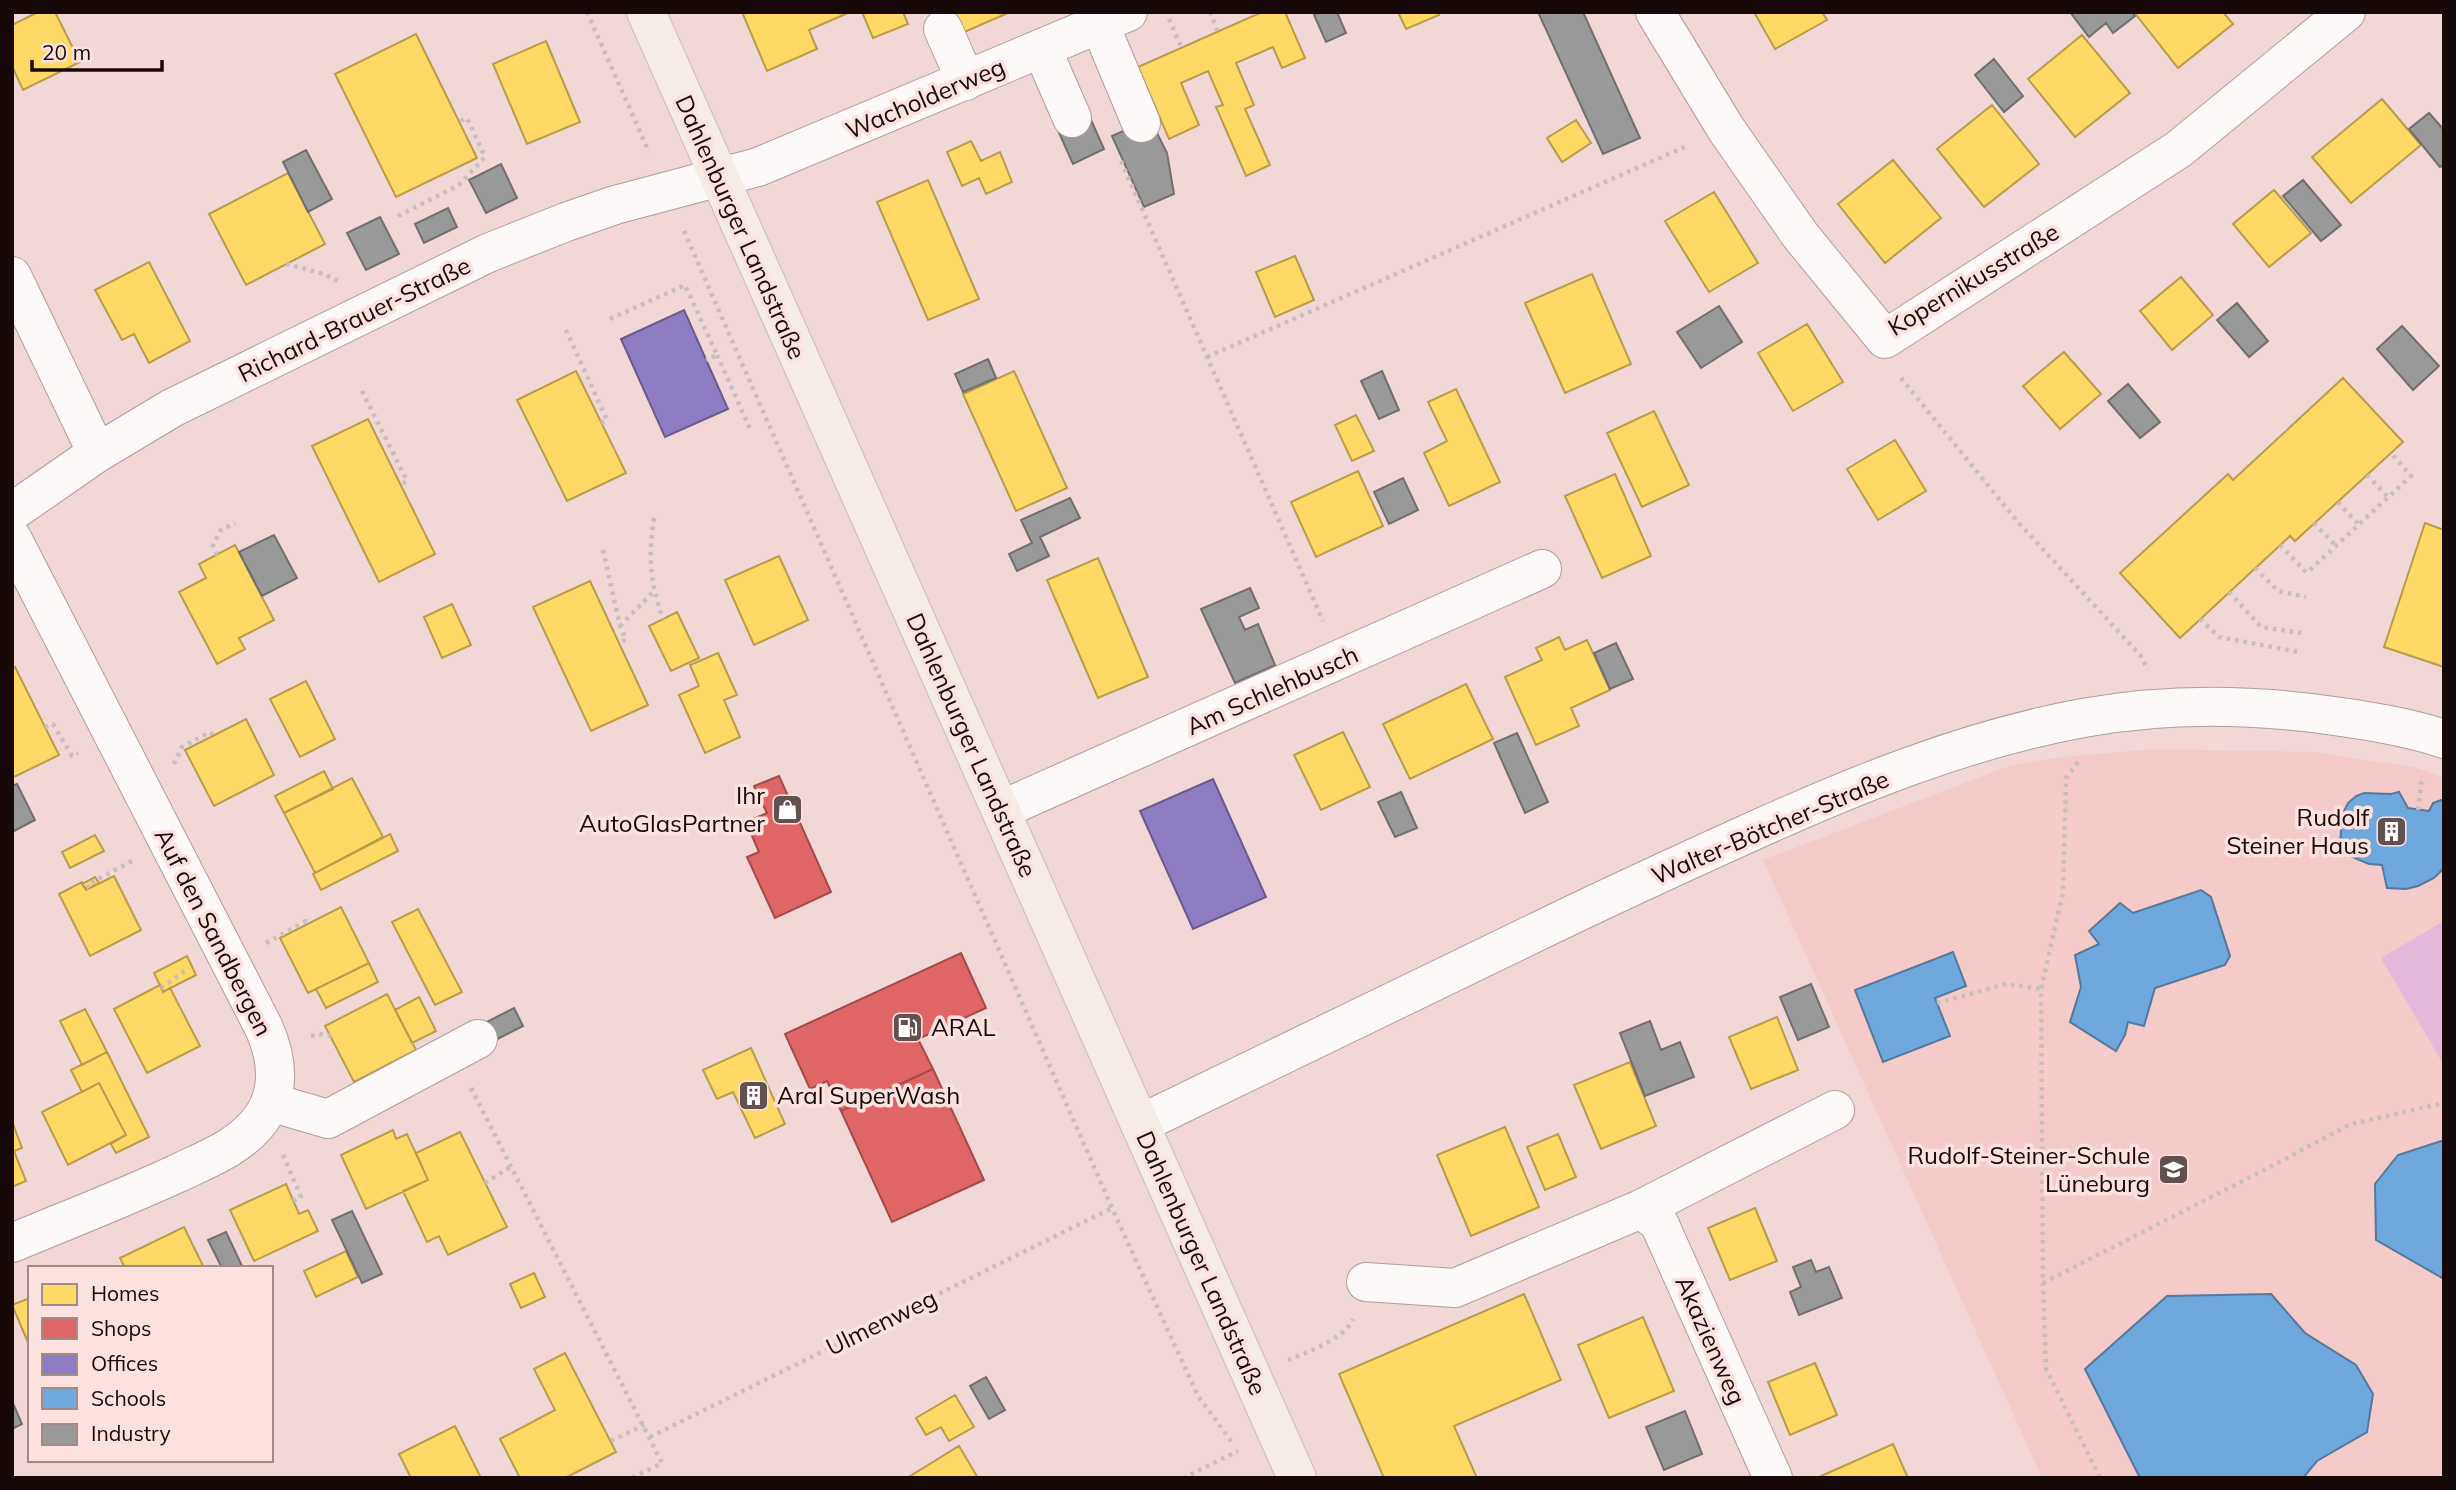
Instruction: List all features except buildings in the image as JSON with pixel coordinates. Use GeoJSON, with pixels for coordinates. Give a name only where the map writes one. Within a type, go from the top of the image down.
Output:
{"type":"FeatureCollection","features":[{"type":"Feature","properties":{"kind":"main road","name":"Dahlenburger Landstraße"},"geometry":{"type":"LineString","coordinates":[[646,12],[1297,1478]]}},
{"type":"Feature","properties":{"kind":"street","name":"Kopernikusstraße"},"geometry":{"type":"LineString","coordinates":[[1655,12],[1726,129],[1800,236],[1885,339],[2179,149],[2346,12]]}},
{"type":"Feature","properties":{"kind":"street","name":"Wacholderweg"},"geometry":{"type":"LineString","coordinates":[[719,177],[758,167],[1119,16]]}},
{"type":"Feature","properties":{"kind":"street"},"geometry":{"type":"LineString","coordinates":[[1119,16],[1141,123]]}},
{"type":"Feature","properties":{"kind":"street"},"geometry":{"type":"LineString","coordinates":[[943,29],[966,80]]}},
{"type":"Feature","properties":{"kind":"street"},"geometry":{"type":"LineString","coordinates":[[1042,49],[1072,118]]}},
{"type":"Feature","properties":{"kind":"street","name":"Richard-Brauer-Straße"},"geometry":{"type":"LineString","coordinates":[[12,512],[97,453],[172,408],[488,253],[566,222],[719,177]]}},
{"type":"Feature","properties":{"kind":"street"},"geometry":{"type":"LineString","coordinates":[[12,276],[97,453]]}},
{"type":"Feature","properties":{"kind":"street","name":"Auf den Sandbergen"},"geometry":{"type":"LineString","coordinates":[[12,538],[274,1051],[276,1076],[264,1112]]}},
{"type":"Feature","properties":{"kind":"street","name":"Am Schlehbusch"},"geometry":{"type":"LineString","coordinates":[[1001,810],[1542,569]]}},
{"type":"Feature","properties":{"kind":"street","name":"Walter-Bötcher-Straße"},"geometry":{"type":"LineString","coordinates":[[1140,1124],[1603,900],[1807,807],[1903,769],[2011,734],[2085,718],[2152,710],[2224,707],[2305,711],[2359,719],[2444,739]]}},
{"type":"Feature","properties":{"kind":"street"},"geometry":{"type":"LineString","coordinates":[[12,1243],[149,1186],[232,1147],[264,1112],[328,1119],[465,1046]]}},
{"type":"Feature","properties":{"kind":"street"},"geometry":{"type":"LineString","coordinates":[[1366,1282],[1455,1288],[1641,1209],[1835,1110]]}},
{"type":"Feature","properties":{"kind":"street","name":"Akazienweg"},"geometry":{"type":"LineString","coordinates":[[1641,1209],[1658,1223],[1773,1478]]}},
{"type":"Feature","properties":{"kind":"path"},"geometry":{"type":"LineString","coordinates":[[587,12],[1112,1208],[1198,1396],[1242,1460]]}},
{"type":"Feature","properties":{"kind":"path"},"geometry":{"type":"LineString","coordinates":[[1166,12],[1181,47]]}},
{"type":"Feature","properties":{"kind":"path"},"geometry":{"type":"LineString","coordinates":[[1210,12],[1218,32]]}},
{"type":"Feature","properties":{"kind":"path"},"geometry":{"type":"LineString","coordinates":[[398,216],[459,185],[485,157],[467,118],[460,121]]}},
{"type":"Feature","properties":{"kind":"path"},"geometry":{"type":"LineString","coordinates":[[1207,357],[1726,129]]}},
{"type":"Feature","properties":{"kind":"path"},"geometry":{"type":"LineString","coordinates":[[1118,153],[1340,660]]}},
{"type":"Feature","properties":{"kind":"path"},"geometry":{"type":"LineString","coordinates":[[610,319],[685,285],[751,431]]}},
{"type":"Feature","properties":{"kind":"path"},"geometry":{"type":"LineString","coordinates":[[566,330],[607,420],[601,423]]}},
{"type":"Feature","properties":{"kind":"path"},"geometry":{"type":"LineString","coordinates":[[1885,339],[1892,367],[2017,521],[2140,655],[2149,672]]}},
{"type":"Feature","properties":{"kind":"path"},"geometry":{"type":"LineString","coordinates":[[706,360],[717,355]]}},
{"type":"Feature","properties":{"kind":"path"},"geometry":{"type":"LineString","coordinates":[[362,391],[407,481],[400,485]]}},
{"type":"Feature","properties":{"kind":"path"},"geometry":{"type":"LineString","coordinates":[[2280,545],[2310,573],[2411,476],[2391,453]]}},
{"type":"Feature","properties":{"kind":"path"},"geometry":{"type":"LineString","coordinates":[[2367,475],[2388,497]]}},
{"type":"Feature","properties":{"kind":"path"},"geometry":{"type":"LineString","coordinates":[[2337,502],[2359,525]]}},
{"type":"Feature","properties":{"kind":"path"},"geometry":{"type":"LineString","coordinates":[[654,518],[649,548],[653,592],[663,619]]}},
{"type":"Feature","properties":{"kind":"path"},"geometry":{"type":"LineString","coordinates":[[217,555],[213,546],[220,531],[234,523]]}},
{"type":"Feature","properties":{"kind":"path"},"geometry":{"type":"LineString","coordinates":[[2314,523],[2336,546]]}},
{"type":"Feature","properties":{"kind":"path"},"geometry":{"type":"LineString","coordinates":[[603,550],[620,626],[626,639],[618,642]]}},
{"type":"Feature","properties":{"kind":"path"},"geometry":{"type":"LineString","coordinates":[[2255,568],[2278,591],[2306,597]]}},
{"type":"Feature","properties":{"kind":"path"},"geometry":{"type":"LineString","coordinates":[[620,626],[653,592]]}},
{"type":"Feature","properties":{"kind":"path"},"geometry":{"type":"LineString","coordinates":[[2229,592],[2261,627],[2301,633]]}},
{"type":"Feature","properties":{"kind":"path"},"geometry":{"type":"LineString","coordinates":[[2200,619],[2219,637],[2299,652]]}},
{"type":"Feature","properties":{"kind":"path"},"geometry":{"type":"LineString","coordinates":[[139,784],[173,767],[182,747],[210,732],[213,736]]}},
{"type":"Feature","properties":{"kind":"path"},"geometry":{"type":"LineString","coordinates":[[2066,778],[2063,892],[2041,989],[2046,1369],[2100,1478]]}},
{"type":"Feature","properties":{"kind":"path"},"geometry":{"type":"LineString","coordinates":[[89,888],[87,885],[168,842]]}},
{"type":"Feature","properties":{"kind":"path"},"geometry":{"type":"LineString","coordinates":[[162,988],[192,965]]}},
{"type":"Feature","properties":{"kind":"path"},"geometry":{"type":"LineString","coordinates":[[1937,1003],[2006,984],[2041,989]]}},
{"type":"Feature","properties":{"kind":"path"},"geometry":{"type":"LineString","coordinates":[[465,1046],[512,1166],[662,1463],[632,1478]]}},
{"type":"Feature","properties":{"kind":"path"},"geometry":{"type":"LineString","coordinates":[[2043,1283],[2351,1124],[2444,1103]]}},
{"type":"Feature","properties":{"kind":"path"},"geometry":{"type":"LineString","coordinates":[[264,1112],[301,1197],[293,1201]]}},
{"type":"Feature","properties":{"kind":"path"},"geometry":{"type":"LineString","coordinates":[[485,1183],[512,1166]]}},
{"type":"Feature","properties":{"kind":"path","name":"Ulmenweg"},"geometry":{"type":"LineString","coordinates":[[650,1437],[1112,1208]]}},
{"type":"Feature","properties":{"kind":"path"},"geometry":{"type":"LineString","coordinates":[[1285,1361],[1318,1348],[1350,1326],[1366,1282]]}},
{"type":"Feature","properties":{"kind":"path"},"geometry":{"type":"LineString","coordinates":[[611,1441],[644,1425]]}},
{"type":"Feature","properties":{"kind":"path"},"geometry":{"type":"LineString","coordinates":[[1182,1478],[1238,1451]]}},
{"type":"Feature","properties":{"kind":"shaded area","name":"Rudolf-Steiner-Schule Lüneburg"},"geometry":{"type":"Polygon","coordinates":[[[2153,749],[2313,752],[2413,767],[2444,777],[2444,1478],[2042,1478],[1763,860],[2012,765],[2053,758],[2153,749]]]}},
{"type":"Feature","properties":{"kind":"shaded area"},"geometry":{"type":"Polygon","coordinates":[[[2444,921],[2444,1061],[2442,1062],[2381,958],[2444,921]]]}},
{"type":"Feature","properties":{"kind":"place","name":"Ihr AutoGlasPartner"},"geometry":{"type":"Point","coordinates":[788,809]}},
{"type":"Feature","properties":{"kind":"place","name":"Rudolf Steiner Haus"},"geometry":{"type":"Point","coordinates":[2392,831]}},
{"type":"Feature","properties":{"kind":"place","name":"ARAL"},"geometry":{"type":"Point","coordinates":[908,1027]}},
{"type":"Feature","properties":{"kind":"place","name":"Aral SuperWash"},"geometry":{"type":"Point","coordinates":[754,1095]}},
{"type":"Feature","properties":{"kind":"place","name":"Rudolf-Steiner-Schule Lüneburg"},"geometry":{"type":"Point","coordinates":[2173,1169]}}]}
